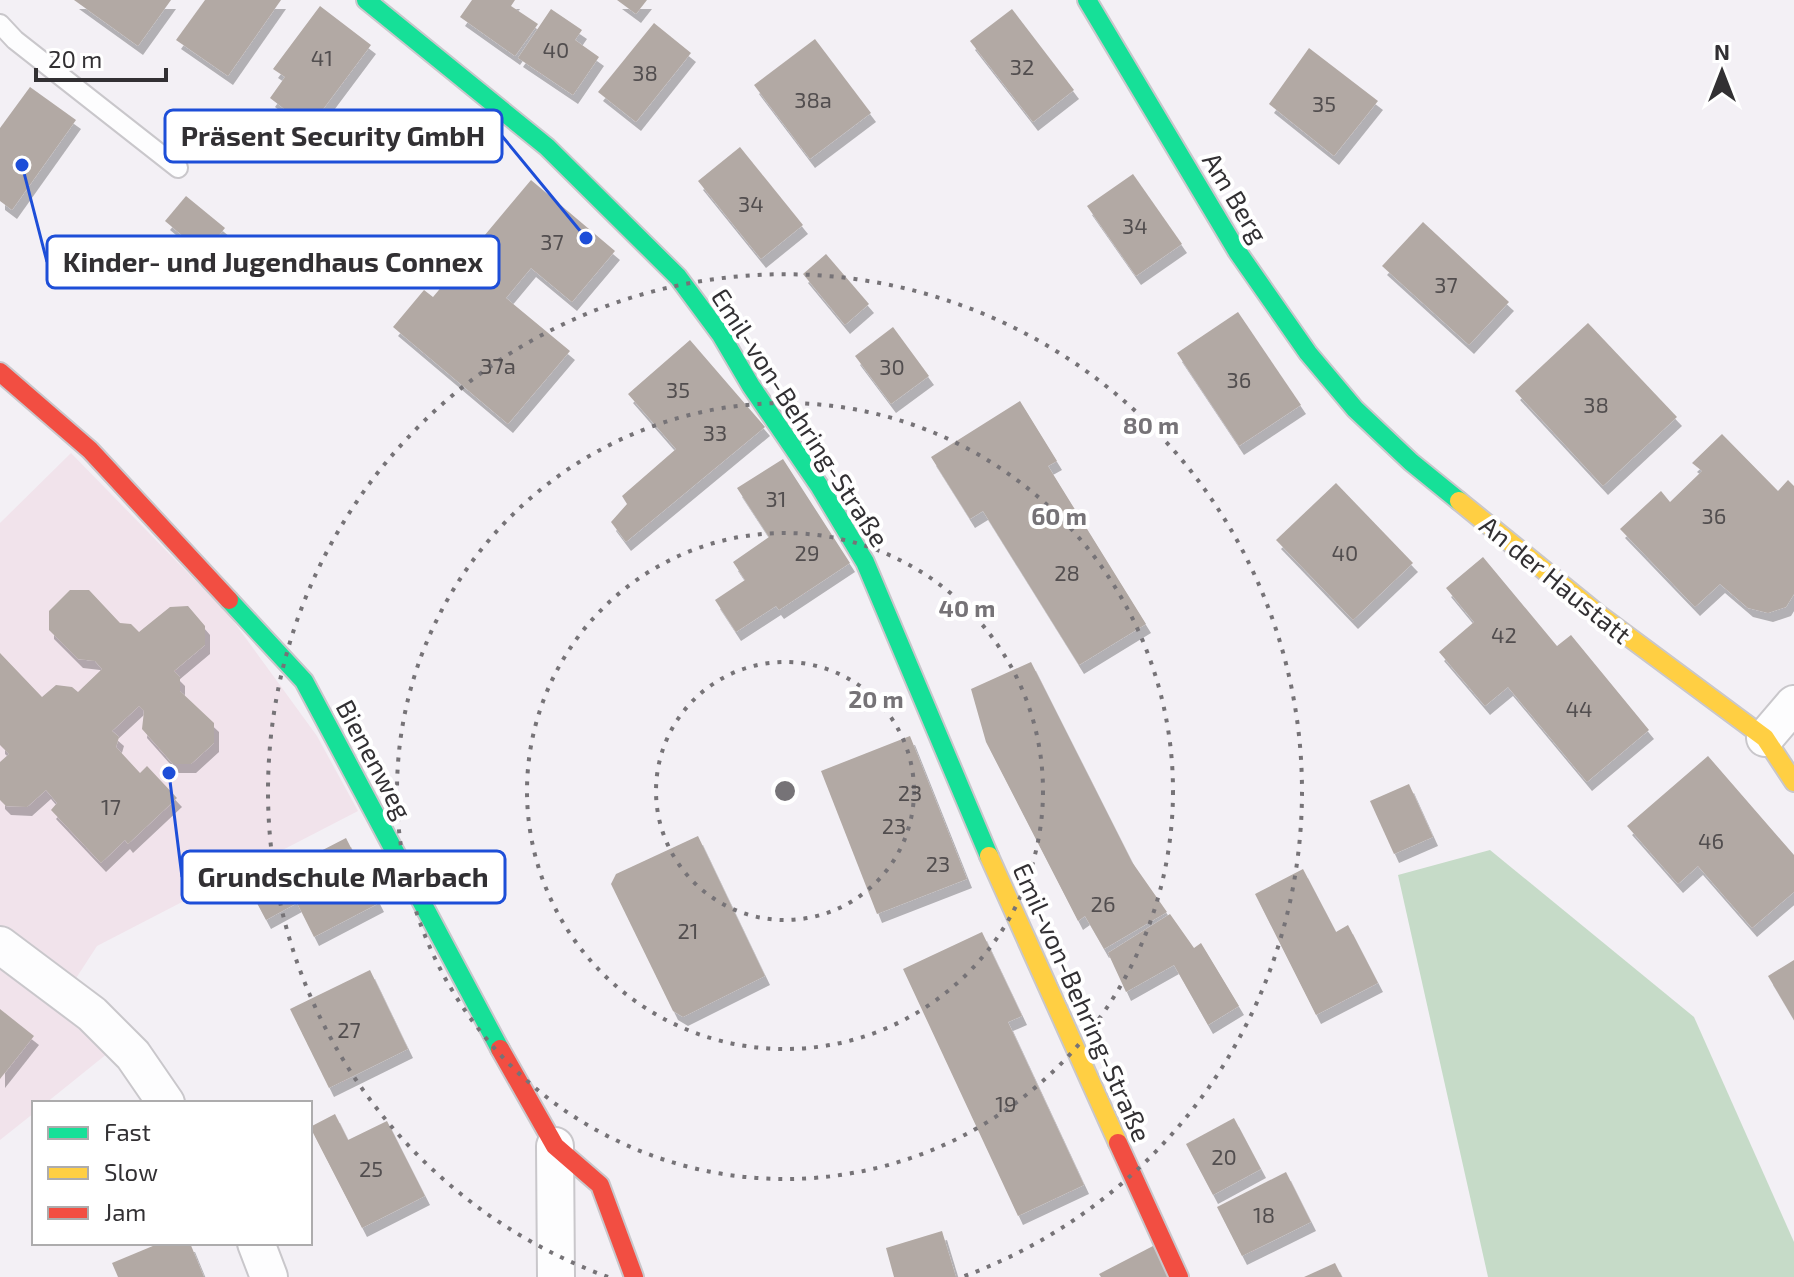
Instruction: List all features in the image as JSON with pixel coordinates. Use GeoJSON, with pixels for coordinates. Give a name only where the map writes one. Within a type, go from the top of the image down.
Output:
{"type":"FeatureCollection","features":[{"type":"Feature","properties":{"kind":"street","name":"Emil-von-Behring-Straße"},"geometry":{"type":"LineString","coordinates":[[366,0],[547,147],[678,277],[721,335],[751,386],[820,487],[865,562],[977,829],[1179,1277]]}},
{"type":"Feature","properties":{"kind":"street","name":"Am Berg"},"geometry":{"type":"LineString","coordinates":[[1087,0],[1237,251],[1308,353],[1355,409]]}},
{"type":"Feature","properties":{"kind":"street","name":"Bienenweg"},"geometry":{"type":"LineString","coordinates":[[0,372],[90,450],[304,681],[493,1037],[555,1146],[600,1185],[634,1277]]}},
{"type":"Feature","properties":{"kind":"street","name":"An der Haustatt"},"geometry":{"type":"LineString","coordinates":[[1355,409],[1411,462],[1598,614],[1765,738],[1794,782]]}},
{"type":"Feature","properties":{"kind":"street"},"geometry":{"type":"LineString","coordinates":[[1765,738],[1794,704]]}},
{"type":"Feature","properties":{"kind":"street"},"geometry":{"type":"LineString","coordinates":[[0,945],[92,1014],[133,1055],[165,1101]]}},
{"type":"Feature","properties":{"kind":"street"},"geometry":{"type":"LineString","coordinates":[[555,1146],[556,1277]]}},
{"type":"Feature","properties":{"kind":"street"},"geometry":{"type":"LineString","coordinates":[[257,1245],[269,1277]]}},
{"type":"Feature","properties":{"kind":"lane"},"geometry":{"type":"LineString","coordinates":[[0,24],[15,40],[178,168]]}},
{"type":"Feature","properties":{"kind":"shaded area"},"geometry":{"type":"Polygon","coordinates":[[[71,453],[229,615],[317,736],[358,811],[97,946],[56,1009],[108,1053],[48,1101],[32,1101],[32,1115],[0,1140],[0,523],[71,453]]]}},
{"type":"Feature","properties":{"kind":"green space"},"geometry":{"type":"Polygon","coordinates":[[[1490,850],[1694,1017],[1794,1242],[1794,1277],[1488,1277],[1398,875],[1490,850]]]}},
{"type":"Feature","properties":{"kind":"building"},"geometry":{"type":"Polygon","coordinates":[[[74,0],[171,0],[138,46],[74,0]]]}},
{"type":"Feature","properties":{"kind":"building"},"geometry":{"type":"Polygon","coordinates":[[[205,0],[281,0],[228,76],[176,40],[205,0]]]}},
{"type":"Feature","properties":{"kind":"building"},"geometry":{"type":"Polygon","coordinates":[[[472,0],[515,0],[511,6],[538,24],[515,56],[460,17],[472,0]]]}},
{"type":"Feature","properties":{"kind":"building"},"geometry":{"type":"Polygon","coordinates":[[[617,0],[647,0],[636,14],[617,0]]]}},
{"type":"Feature","properties":{"kind":"building"},"geometry":{"type":"Polygon","coordinates":[[[320,6],[371,45],[309,128],[270,98],[285,77],[273,69],[320,6]]]}},
{"type":"Feature","properties":{"kind":"building"},"geometry":{"type":"Polygon","coordinates":[[[551,9],[582,30],[575,40],[599,57],[573,95],[518,58],[551,9]]]}},
{"type":"Feature","properties":{"kind":"building"},"geometry":{"type":"Polygon","coordinates":[[[1012,9],[1074,90],[1033,122],[970,41],[1012,9]]]}},
{"type":"Feature","properties":{"kind":"building"},"geometry":{"type":"Polygon","coordinates":[[[654,23],[691,53],[636,122],[598,92],[654,23]]]}},
{"type":"Feature","properties":{"kind":"building"},"geometry":{"type":"Polygon","coordinates":[[[815,39],[871,113],[810,159],[754,85],[815,39]]]}},
{"type":"Feature","properties":{"kind":"building"},"geometry":{"type":"Polygon","coordinates":[[[1309,48],[1378,101],[1334,156],[1269,104],[1309,48]]]}},
{"type":"Feature","properties":{"kind":"building"},"geometry":{"type":"Polygon","coordinates":[[[30,87],[76,120],[12,210],[0,201],[0,128],[30,87]]]}},
{"type":"Feature","properties":{"kind":"building"},"geometry":{"type":"Polygon","coordinates":[[[740,147],[803,225],[761,259],[698,181],[740,147]]]}},
{"type":"Feature","properties":{"kind":"building"},"geometry":{"type":"Polygon","coordinates":[[[1133,174],[1182,244],[1136,276],[1087,206],[1133,174]]]}},
{"type":"Feature","properties":{"kind":"building"},"geometry":{"type":"Polygon","coordinates":[[[531,180],[615,251],[572,302],[531,268],[506,298],[570,351],[508,424],[393,327],[424,290],[433,297],[531,180]]]}},
{"type":"Feature","properties":{"kind":"building"},"geometry":{"type":"Polygon","coordinates":[[[186,196],[225,228],[204,254],[165,221],[186,196]]]}},
{"type":"Feature","properties":{"kind":"building"},"geometry":{"type":"Polygon","coordinates":[[[1423,222],[1509,302],[1469,345],[1382,266],[1423,222]]]}},
{"type":"Feature","properties":{"kind":"building"},"geometry":{"type":"Polygon","coordinates":[[[826,254],[869,304],[845,325],[803,274],[826,254]]]}},
{"type":"Feature","properties":{"kind":"building"},"geometry":{"type":"Polygon","coordinates":[[[1238,312],[1301,405],[1239,446],[1177,353],[1238,312]]]}},
{"type":"Feature","properties":{"kind":"building"},"geometry":{"type":"Polygon","coordinates":[[[1588,323],[1677,417],[1603,486],[1515,391],[1588,323]]]}},
{"type":"Feature","properties":{"kind":"building"},"geometry":{"type":"Polygon","coordinates":[[[893,327],[929,376],[891,404],[855,356],[893,327]]]}},
{"type":"Feature","properties":{"kind":"building"},"geometry":{"type":"Polygon","coordinates":[[[690,340],[765,427],[626,542],[611,522],[627,504],[622,496],[676,449],[628,394],[690,340]]]}},
{"type":"Feature","properties":{"kind":"building"},"geometry":{"type":"Polygon","coordinates":[[[1020,401],[1057,461],[1048,466],[1146,624],[1079,665],[983,511],[970,519],[931,457],[1020,401]]]}},
{"type":"Feature","properties":{"kind":"building"},"geometry":{"type":"Polygon","coordinates":[[[1722,434],[1778,491],[1788,480],[1794,486],[1794,594],[1786,607],[1768,613],[1748,608],[1720,584],[1695,607],[1620,529],[1661,491],[1670,502],[1702,471],[1692,463],[1722,434]]]}},
{"type":"Feature","properties":{"kind":"building"},"geometry":{"type":"Polygon","coordinates":[[[783,459],[850,563],[779,610],[776,606],[736,632],[715,600],[745,580],[733,562],[769,537],[737,488],[783,459]]]}},
{"type":"Feature","properties":{"kind":"building"},"geometry":{"type":"Polygon","coordinates":[[[1336,483],[1413,563],[1353,620],[1276,540],[1336,483]]]}},
{"type":"Feature","properties":{"kind":"building"},"geometry":{"type":"Polygon","coordinates":[[[1483,557],[1557,646],[1571,635],[1649,730],[1587,782],[1508,687],[1485,706],[1439,652],[1474,622],[1446,588],[1483,557]]]}},
{"type":"Feature","properties":{"kind":"building"},"geometry":{"type":"Polygon","coordinates":[[[70,590],[89,590],[120,623],[131,624],[139,632],[170,607],[188,606],[205,626],[205,645],[174,671],[180,677],[180,691],[214,723],[214,743],[191,764],[173,764],[142,729],[144,711],[139,706],[112,731],[119,737],[116,747],[140,773],[147,766],[177,798],[128,844],[125,840],[101,863],[51,810],[57,803],[46,790],[27,807],[6,806],[0,800],[0,762],[9,754],[0,745],[0,653],[42,697],[56,685],[72,687],[78,692],[102,669],[95,661],[78,659],[49,630],[49,611],[70,590]]]}},
{"type":"Feature","properties":{"kind":"building"},"geometry":{"type":"Polygon","coordinates":[[[1031,662],[1132,862],[1167,912],[1104,949],[1085,916],[1078,921],[986,742],[971,689],[1031,662]]]}},
{"type":"Feature","properties":{"kind":"building"},"geometry":{"type":"Polygon","coordinates":[[[910,736],[967,879],[877,914],[821,771],[910,736]]]}},
{"type":"Feature","properties":{"kind":"building"},"geometry":{"type":"Polygon","coordinates":[[[1708,756],[1794,855],[1794,892],[1752,928],[1698,866],[1678,884],[1627,826],[1708,756]]]}},
{"type":"Feature","properties":{"kind":"building"},"geometry":{"type":"Polygon","coordinates":[[[1409,784],[1433,837],[1394,854],[1370,801],[1409,784]]]}},
{"type":"Feature","properties":{"kind":"building"},"geometry":{"type":"Polygon","coordinates":[[[698,836],[765,976],[683,1017],[673,1011],[611,884],[616,874],[698,836]]]}},
{"type":"Feature","properties":{"kind":"building"},"geometry":{"type":"Polygon","coordinates":[[[346,838],[379,903],[314,937],[297,903],[266,920],[249,888],[346,838]]]}},
{"type":"Feature","properties":{"kind":"building"},"geometry":{"type":"Polygon","coordinates":[[[1303,869],[1336,932],[1348,925],[1378,983],[1316,1015],[1255,894],[1303,869]]]}},
{"type":"Feature","properties":{"kind":"building"},"geometry":{"type":"Polygon","coordinates":[[[1170,914],[1194,948],[1201,943],[1239,1006],[1208,1025],[1174,965],[1126,992],[1108,953],[1170,914]]]}},
{"type":"Feature","properties":{"kind":"building"},"geometry":{"type":"Polygon","coordinates":[[[982,932],[1022,1016],[1008,1022],[1084,1185],[1018,1216],[903,969],[982,932]]]}},
{"type":"Feature","properties":{"kind":"building"},"geometry":{"type":"Polygon","coordinates":[[[1794,960],[1794,1020],[1768,976],[1794,960]]]}},
{"type":"Feature","properties":{"kind":"building"},"geometry":{"type":"Polygon","coordinates":[[[370,970],[408,1049],[329,1088],[290,1009],[370,970]]]}},
{"type":"Feature","properties":{"kind":"building"},"geometry":{"type":"Polygon","coordinates":[[[0,1009],[34,1036],[0,1079],[0,1009]]]}},
{"type":"Feature","properties":{"kind":"building"},"geometry":{"type":"Polygon","coordinates":[[[335,1114],[348,1140],[387,1121],[425,1196],[362,1228],[312,1126],[335,1114]]]}},
{"type":"Feature","properties":{"kind":"building"},"geometry":{"type":"Polygon","coordinates":[[[1234,1118],[1261,1169],[1213,1195],[1186,1144],[1234,1118]]]}},
{"type":"Feature","properties":{"kind":"building"},"geometry":{"type":"Polygon","coordinates":[[[1286,1172],[1311,1222],[1242,1256],[1217,1207],[1286,1172]]]}},
{"type":"Feature","properties":{"kind":"building"},"geometry":{"type":"Polygon","coordinates":[[[942,1231],[956,1277],[894,1277],[886,1248],[942,1231]]]}},
{"type":"Feature","properties":{"kind":"building"},"geometry":{"type":"Polygon","coordinates":[[[155,1245],[191,1245],[204,1277],[118,1277],[112,1263],[155,1245]]]}},
{"type":"Feature","properties":{"kind":"building"},"geometry":{"type":"Polygon","coordinates":[[[1153,1246],[1170,1277],[1101,1277],[1099,1274],[1153,1246]]]}},
{"type":"Feature","properties":{"kind":"building"},"geometry":{"type":"Polygon","coordinates":[[[1335,1263],[1342,1277],[1304,1277],[1335,1263]]]}},
{"type":"Feature","properties":{"kind":"traffic: fast"},"geometry":{"type":"LineString","coordinates":[[366,0],[547,147],[678,277],[721,335],[865,562],[989,856]]}},
{"type":"Feature","properties":{"kind":"traffic: fast"},"geometry":{"type":"LineString","coordinates":[[1087,0],[1237,251],[1308,353],[1355,409],[1411,462],[1459,501]]}},
{"type":"Feature","properties":{"kind":"traffic: fast"},"geometry":{"type":"LineString","coordinates":[[229,600],[304,681],[500,1049]]}},
{"type":"Feature","properties":{"kind":"traffic: slow"},"geometry":{"type":"LineString","coordinates":[[1459,501],[1598,614],[1765,738],[1794,782]]}},
{"type":"Feature","properties":{"kind":"traffic: slow"},"geometry":{"type":"LineString","coordinates":[[989,856],[1118,1143]]}},
{"type":"Feature","properties":{"kind":"traffic: jam"},"geometry":{"type":"LineString","coordinates":[[0,372],[90,450],[229,600]]}},
{"type":"Feature","properties":{"kind":"traffic: jam"},"geometry":{"type":"LineString","coordinates":[[500,1049],[555,1146],[600,1185],[634,1277]]}},
{"type":"Feature","properties":{"kind":"traffic: jam"},"geometry":{"type":"LineString","coordinates":[[1118,1143],[1179,1277]]}},
{"type":"Feature","properties":{"kind":"place","name":"Kinder- und Jugendhaus Connex"},"geometry":{"type":"Point","coordinates":[22,165]}},
{"type":"Feature","properties":{"kind":"place","name":"Präsent Security GmbH"},"geometry":{"type":"Point","coordinates":[586,238]}},
{"type":"Feature","properties":{"kind":"place","name":"Grundschule Marbach"},"geometry":{"type":"Point","coordinates":[169,773]}}]}
